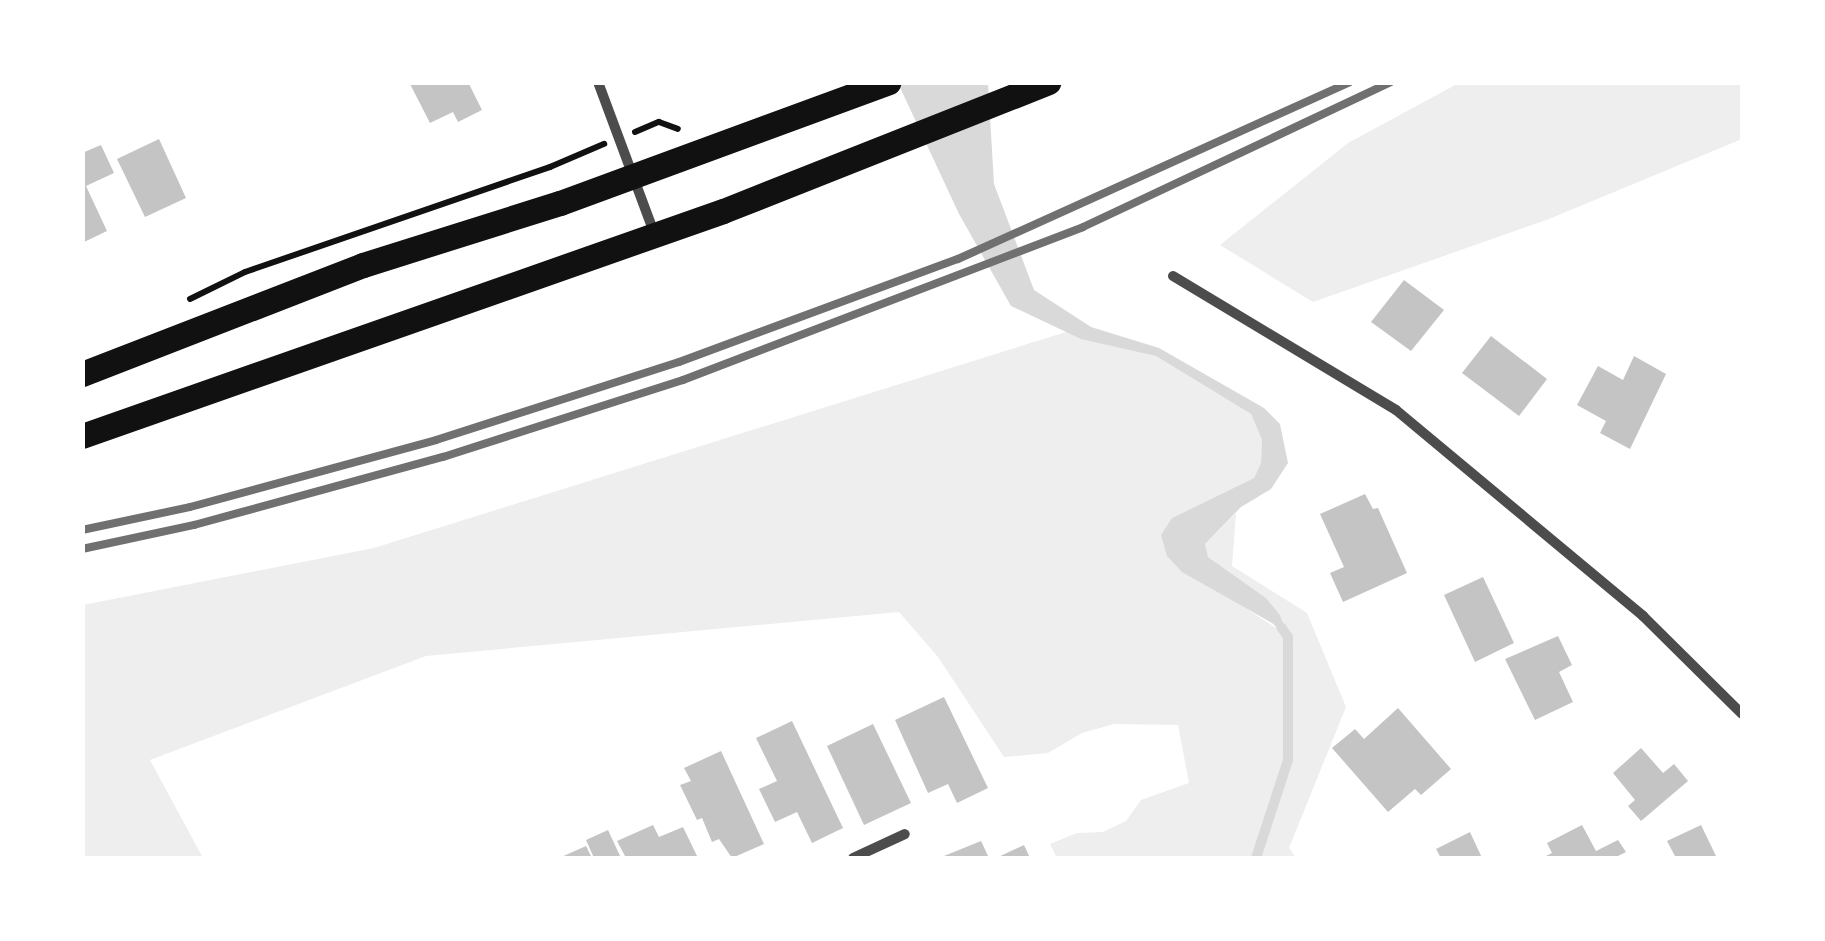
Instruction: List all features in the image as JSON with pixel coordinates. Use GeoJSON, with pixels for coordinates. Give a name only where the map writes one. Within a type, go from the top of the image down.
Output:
{"type":"FeatureCollection","features":[{"type":"Feature","properties":{"kind":"main road"},"geometry":{"type":"LineString","coordinates":[[82,436],[655,236],[1042,85]]}},
{"type":"Feature","properties":{"kind":"main road"},"geometry":{"type":"LineString","coordinates":[[82,374],[363,266],[633,176],[877,87]]}},
{"type":"Feature","properties":{"kind":"street"},"geometry":{"type":"LineString","coordinates":[[598,82],[655,236]]}},
{"type":"Feature","properties":{"kind":"street"},"geometry":{"type":"LineString","coordinates":[[1172,276],[1396,410],[1643,616],[1742,714]]}},
{"type":"Feature","properties":{"kind":"street"},"geometry":{"type":"LineString","coordinates":[[854,858],[906,834]]}},
{"type":"Feature","properties":{"kind":"shaded area"},"geometry":{"type":"Polygon","coordinates":[[[898,83],[988,83],[994,184],[1034,290],[1091,327],[1159,348],[1264,408],[1280,424],[1288,463],[1271,489],[1241,507],[1205,544],[1208,557],[1266,598],[1280,615],[1288,637],[1272,623],[1182,572],[1167,556],[1161,535],[1172,518],[1254,478],[1261,463],[1262,440],[1251,414],[1156,356],[1081,339],[1011,306],[959,214],[898,83]]]}},
{"type":"Feature","properties":{"kind":"shaded area"},"geometry":{"type":"Polygon","coordinates":[[[1459,83],[1742,83],[1742,139],[1549,219],[1313,302],[1220,245],[1348,143],[1459,83]]]}},
{"type":"Feature","properties":{"kind":"shaded area"},"geometry":{"type":"Polygon","coordinates":[[[1066,332],[1156,356],[1251,414],[1262,440],[1261,463],[1254,478],[1172,518],[1228,597],[1287,635],[1280,615],[1266,598],[1208,557],[1205,544],[1236,513],[1232,566],[1307,613],[1346,707],[1289,848],[1296,858],[1057,858],[1050,844],[1077,833],[1103,832],[1126,821],[1141,800],[1189,783],[1178,725],[1114,724],[1082,733],[1048,753],[1004,757],[938,657],[899,612],[426,656],[150,760],[203,858],[83,858],[83,605],[374,548],[1066,332]]]}},
{"type":"Feature","properties":{"kind":"building"},"geometry":{"type":"Polygon","coordinates":[[[468,82],[482,110],[458,122],[453,112],[430,123],[410,84],[468,82]]]}},
{"type":"Feature","properties":{"kind":"building"},"geometry":{"type":"Polygon","coordinates":[[[159,139],[186,198],[145,217],[117,159],[159,139]]]}},
{"type":"Feature","properties":{"kind":"building"},"geometry":{"type":"Polygon","coordinates":[[[101,145],[114,173],[86,186],[107,231],[82,243],[82,153],[101,145]]]}},
{"type":"Feature","properties":{"kind":"building"},"geometry":{"type":"Polygon","coordinates":[[[1404,280],[1444,310],[1411,351],[1371,322],[1404,280]]]}},
{"type":"Feature","properties":{"kind":"building"},"geometry":{"type":"Polygon","coordinates":[[[1491,336],[1547,379],[1519,416],[1462,373],[1491,336]]]}},
{"type":"Feature","properties":{"kind":"building"},"geometry":{"type":"Polygon","coordinates":[[[1634,356],[1666,374],[1630,449],[1600,433],[1606,421],[1577,405],[1598,366],[1623,380],[1634,356]]]}},
{"type":"Feature","properties":{"kind":"building"},"geometry":{"type":"Polygon","coordinates":[[[1365,494],[1373,509],[1378,508],[1407,573],[1343,602],[1330,573],[1344,567],[1320,514],[1365,494]]]}},
{"type":"Feature","properties":{"kind":"building"},"geometry":{"type":"Polygon","coordinates":[[[1483,577],[1514,643],[1475,662],[1444,595],[1483,577]]]}},
{"type":"Feature","properties":{"kind":"building"},"geometry":{"type":"Polygon","coordinates":[[[1558,636],[1572,665],[1559,672],[1573,702],[1535,720],[1505,659],[1558,636]]]}},
{"type":"Feature","properties":{"kind":"building"},"geometry":{"type":"Polygon","coordinates":[[[944,697],[988,788],[957,803],[948,784],[928,793],[895,720],[944,697]]]}},
{"type":"Feature","properties":{"kind":"building"},"geometry":{"type":"Polygon","coordinates":[[[1398,708],[1451,769],[1421,795],[1415,789],[1388,812],[1332,748],[1355,729],[1364,739],[1398,708]]]}},
{"type":"Feature","properties":{"kind":"building"},"geometry":{"type":"Polygon","coordinates":[[[792,721],[843,828],[812,843],[797,812],[775,822],[759,789],[777,781],[756,738],[792,721]]]}},
{"type":"Feature","properties":{"kind":"building"},"geometry":{"type":"Polygon","coordinates":[[[873,724],[911,803],[864,825],[827,746],[873,724]]]}},
{"type":"Feature","properties":{"kind":"building"},"geometry":{"type":"Polygon","coordinates":[[[1641,748],[1663,773],[1674,764],[1688,781],[1641,821],[1628,806],[1635,800],[1613,773],[1641,748]]]}},
{"type":"Feature","properties":{"kind":"building"},"geometry":{"type":"Polygon","coordinates":[[[721,751],[764,844],[732,858],[719,839],[712,842],[702,818],[697,820],[680,785],[691,781],[684,768],[721,751]]]}},
{"type":"Feature","properties":{"kind":"building"},"geometry":{"type":"Polygon","coordinates":[[[653,825],[659,837],[683,827],[698,858],[626,858],[617,841],[653,825]]]}},
{"type":"Feature","properties":{"kind":"building"},"geometry":{"type":"Polygon","coordinates":[[[1582,825],[1596,851],[1618,840],[1626,852],[1614,858],[1542,858],[1552,853],[1547,843],[1582,825]]]}},
{"type":"Feature","properties":{"kind":"building"},"geometry":{"type":"Polygon","coordinates":[[[1701,825],[1717,858],[1676,858],[1667,841],[1701,825]]]}},
{"type":"Feature","properties":{"kind":"building"},"geometry":{"type":"Polygon","coordinates":[[[608,830],[621,858],[594,858],[586,840],[608,830]]]}},
{"type":"Feature","properties":{"kind":"building"},"geometry":{"type":"Polygon","coordinates":[[[1470,832],[1482,858],[1441,858],[1436,849],[1470,832]]]}},
{"type":"Feature","properties":{"kind":"building"},"geometry":{"type":"Polygon","coordinates":[[[981,841],[989,858],[939,858],[981,841]]]}},
{"type":"Feature","properties":{"kind":"building"},"geometry":{"type":"Polygon","coordinates":[[[1024,845],[1030,858],[996,858],[1024,845]]]}},
{"type":"Feature","properties":{"kind":"building"},"geometry":{"type":"Polygon","coordinates":[[[586,846],[592,858],[559,858],[586,846]]]}},
{"type":"Feature","properties":{"kind":"waterway"},"geometry":{"type":"LineString","coordinates":[[1256,858],[1288,760],[1288,637],[1281,627]]}},
{"type":"Feature","properties":{"kind":"railway"},"geometry":{"type":"LineString","coordinates":[[82,530],[190,507],[436,440],[679,362],[958,259],[1350,82]]}},
{"type":"Feature","properties":{"kind":"railway"},"geometry":{"type":"LineString","coordinates":[[82,549],[194,525],[443,457],[683,380],[1083,227],[1391,82]]}}]}
